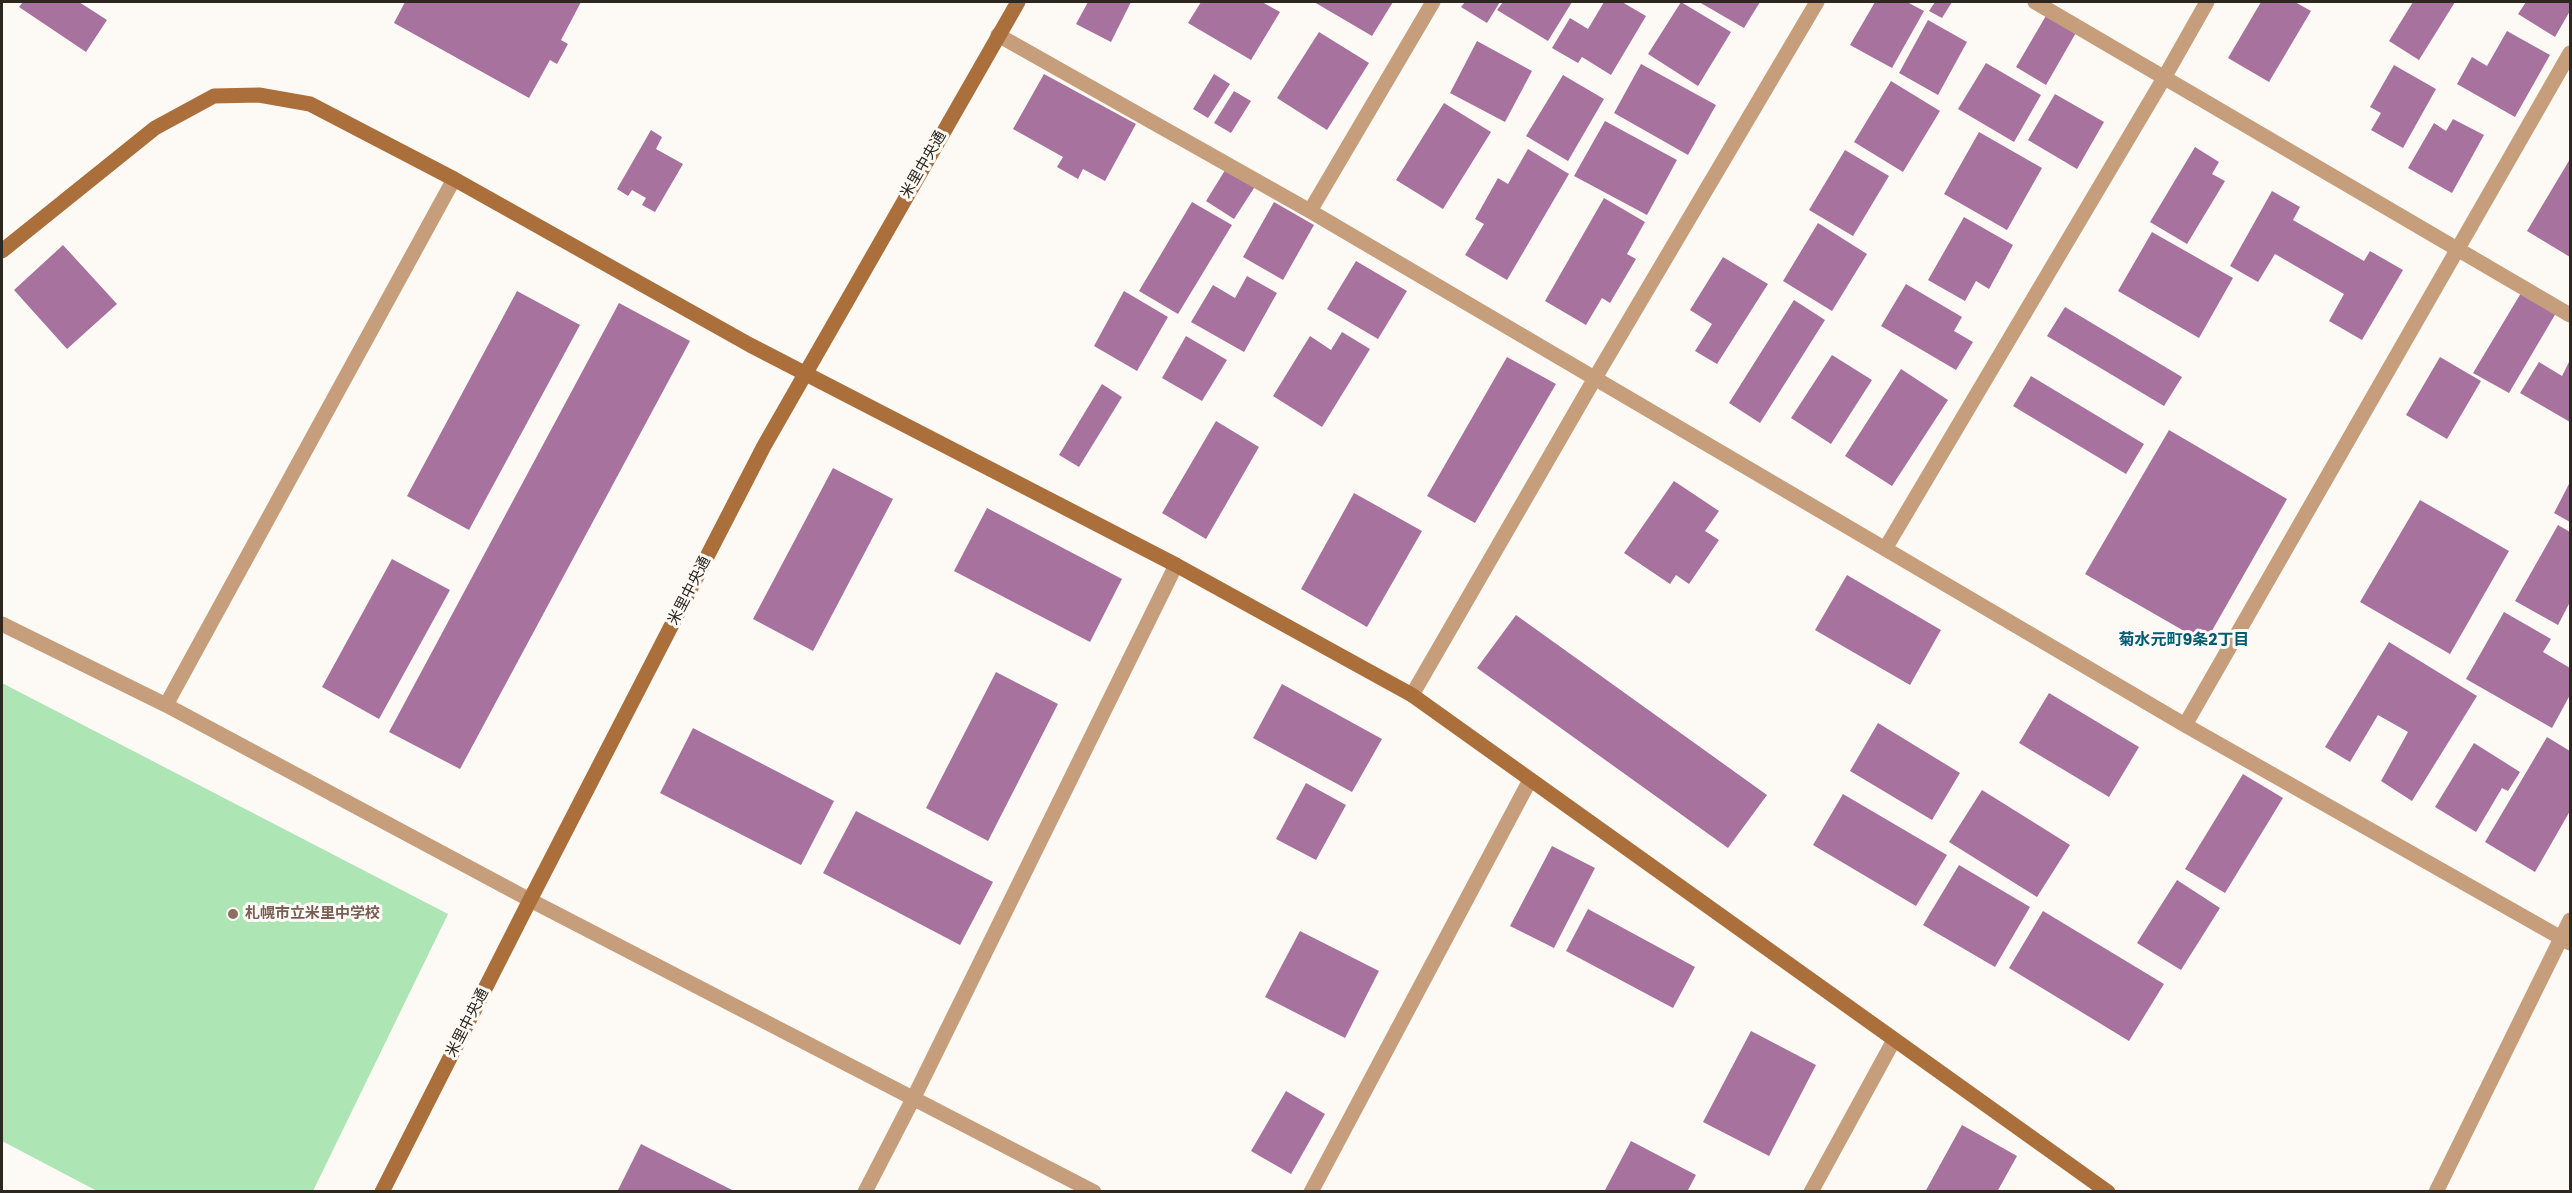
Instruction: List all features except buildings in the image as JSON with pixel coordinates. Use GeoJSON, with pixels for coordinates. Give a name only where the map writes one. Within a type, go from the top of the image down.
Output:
{"type":"FeatureCollection","features":[{"type":"Feature","properties":{"kind":"street","name":"米里中央通"},"geometry":{"type":"LineString","coordinates":[[382,1191],[764,446],[1018,2]]}},
{"type":"Feature","properties":{"kind":"street"},"geometry":{"type":"LineString","coordinates":[[1310,211],[1433,2]]}},
{"type":"Feature","properties":{"kind":"street"},"geometry":{"type":"LineString","coordinates":[[1412,695],[1594,378],[1817,2]]}},
{"type":"Feature","properties":{"kind":"street"},"geometry":{"type":"LineString","coordinates":[[2035,2],[2571,315]]}},
{"type":"Feature","properties":{"kind":"street"},"geometry":{"type":"LineString","coordinates":[[1885,549],[2207,2]]}},
{"type":"Feature","properties":{"kind":"street"},"geometry":{"type":"LineString","coordinates":[[999,34],[1310,211],[2185,725],[2566,941]]}},
{"type":"Feature","properties":{"kind":"street"},"geometry":{"type":"LineString","coordinates":[[2185,725],[2571,53]]}},
{"type":"Feature","properties":{"kind":"street"},"geometry":{"type":"LineString","coordinates":[[2,251],[155,128],[214,96],[259,95],[310,104],[454,179],[750,345],[1176,566],[1412,695],[2108,1191]]}},
{"type":"Feature","properties":{"kind":"street"},"geometry":{"type":"LineString","coordinates":[[166,705],[454,179]]}},
{"type":"Feature","properties":{"kind":"street"},"geometry":{"type":"LineString","coordinates":[[865,1191],[914,1097],[1176,566]]}},
{"type":"Feature","properties":{"kind":"street"},"geometry":{"type":"LineString","coordinates":[[2,624],[166,705],[530,900],[1094,1191]]}},
{"type":"Feature","properties":{"kind":"street"},"geometry":{"type":"LineString","coordinates":[[1311,1191],[1530,780]]}},
{"type":"Feature","properties":{"kind":"street"},"geometry":{"type":"LineString","coordinates":[[2436,1191],[2566,941],[2571,920]]}},
{"type":"Feature","properties":{"kind":"street"},"geometry":{"type":"LineString","coordinates":[[1811,1191],[1894,1040]]}},
{"type":"Feature","properties":{"kind":"green space","name":"札幌市立米里中学校"},"geometry":{"type":"Polygon","coordinates":[[[2,683],[448,914],[313,1191],[97,1191],[2,1141],[2,683]]]}},
{"type":"Feature","properties":{"kind":"place","name":"札幌市立米里中学校"},"geometry":{"type":"Point","coordinates":[233,914]}},
{"type":"Feature","properties":{"kind":"district","name":"菊水元町9条2丁目"},"geometry":{"type":"Point","coordinates":[2184,641]}}]}
